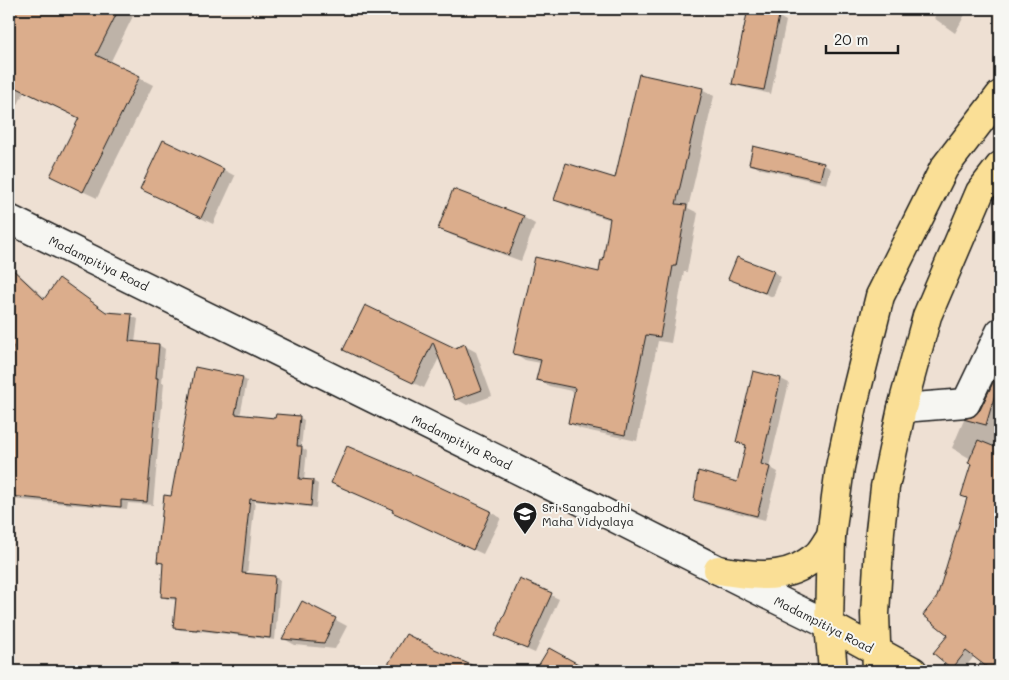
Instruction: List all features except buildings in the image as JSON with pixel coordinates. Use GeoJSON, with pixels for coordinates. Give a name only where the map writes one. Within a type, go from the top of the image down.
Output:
{"type":"FeatureCollection","features":[{"type":"Feature","properties":{"kind":"main road"},"geometry":{"type":"LineString","coordinates":[[833,671],[829,625],[831,536],[840,468],[854,401],[880,296],[944,168],[1000,95]]}},
{"type":"Feature","properties":{"kind":"main road"},"geometry":{"type":"LineString","coordinates":[[877,661],[875,614],[880,531],[885,486],[902,408],[927,316],[980,192],[1000,166]]}},
{"type":"Feature","properties":{"kind":"main road","name":"Madampitiya Road"},"geometry":{"type":"LineString","coordinates":[[9,219],[554,487],[728,576],[829,625],[877,661],[913,671]]}},
{"type":"Feature","properties":{"kind":"main road"},"geometry":{"type":"LineString","coordinates":[[902,408],[966,404],[1000,332]]}},
{"type":"Feature","properties":{"kind":"main road"},"geometry":{"type":"LineString","coordinates":[[718,570],[761,576],[790,571],[820,553],[831,536]]}},
{"type":"Feature","properties":{"kind":"place","name":"Sri Sangabodhi Maha Vidyalaya"},"geometry":{"type":"Point","coordinates":[525,535]}}]}
